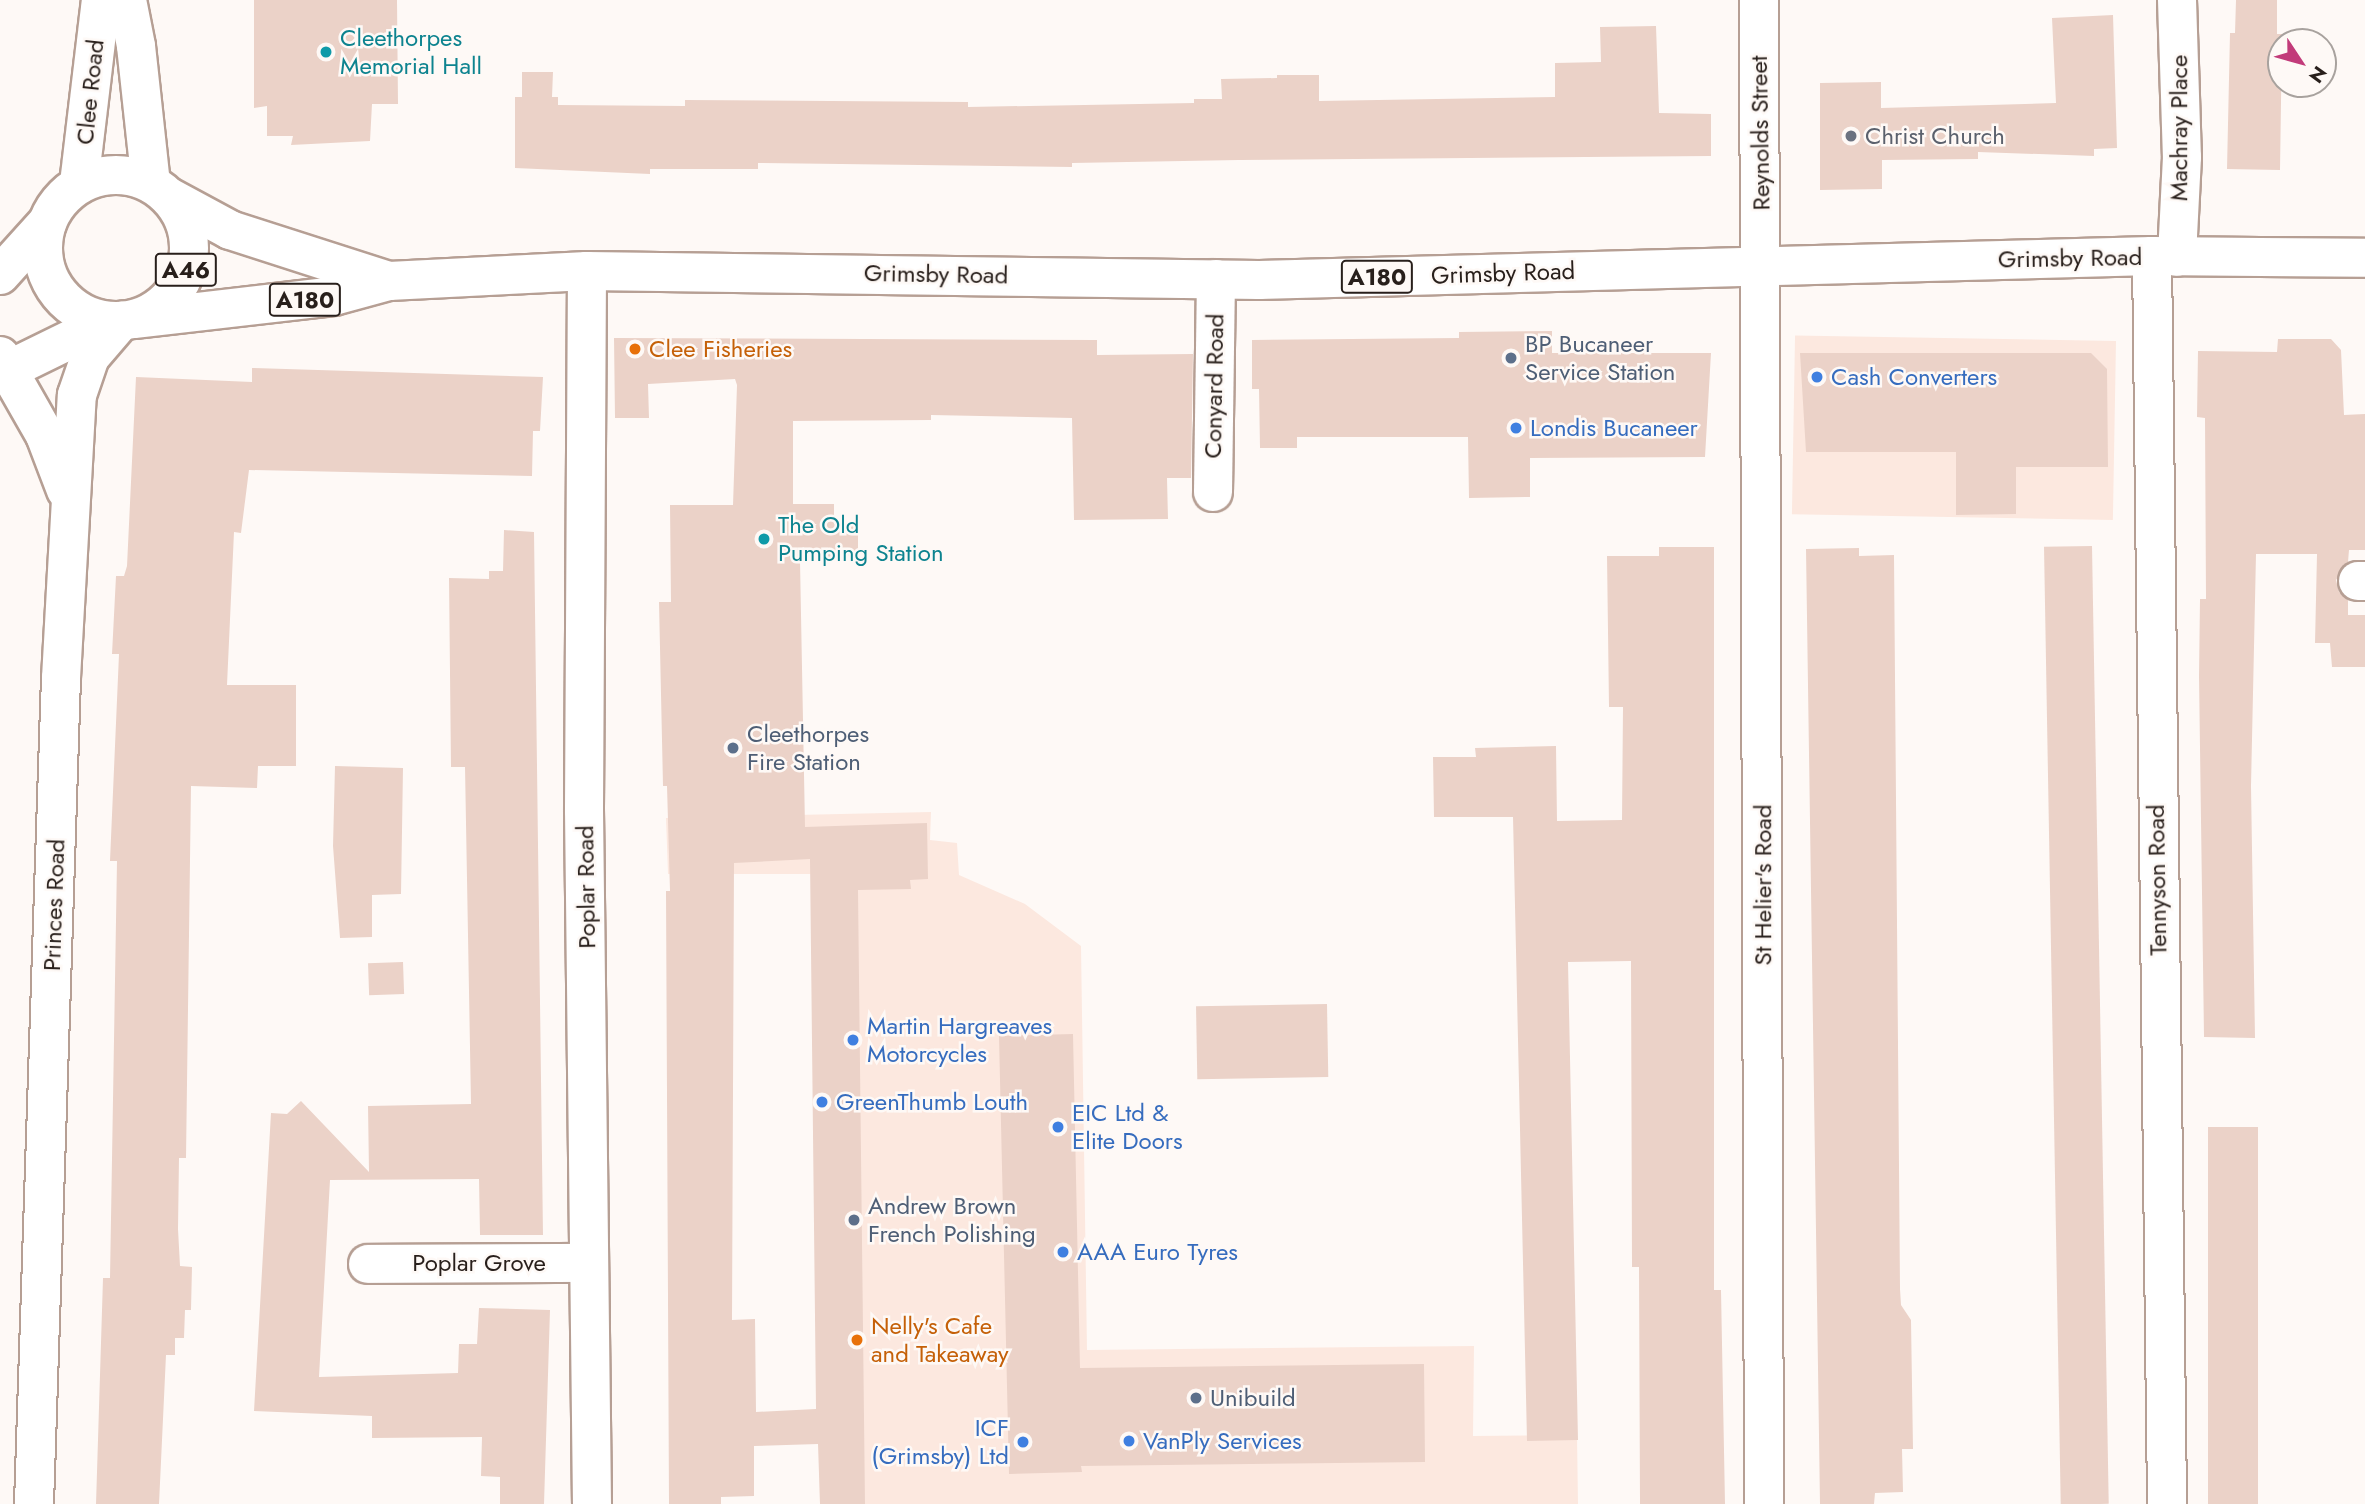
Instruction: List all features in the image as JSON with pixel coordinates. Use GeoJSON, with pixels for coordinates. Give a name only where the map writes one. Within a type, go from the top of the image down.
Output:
{"type":"FeatureCollection","features":[{"type":"Feature","properties":{"kind":"street","name":"Clee Road"},"geometry":{"type":"LineString","coordinates":[[79,184],[101,0]]}},
{"type":"Feature","properties":{"kind":"street","name":"Clee Road"},"geometry":{"type":"LineString","coordinates":[[127,0],[160,190]]}},
{"type":"Feature","properties":{"kind":"street","name":"Reynolds Street"},"geometry":{"type":"LineString","coordinates":[[1759,0],[1762,266]]}},
{"type":"Feature","properties":{"kind":"street","name":"Machray Place"},"geometry":{"type":"LineString","coordinates":[[2164,256],[2182,157],[2177,0]]}},
{"type":"Feature","properties":{"kind":"street"},"geometry":{"type":"LineString","coordinates":[[0,275],[47,223],[65,194],[79,184],[103,176],[127,175],[160,190]]}},
{"type":"Feature","properties":{"kind":"street","name":"Grimsby Road"},"geometry":{"type":"LineString","coordinates":[[160,190],[230,230],[390,281]]}},
{"type":"Feature","properties":{"kind":"street","name":"A46"},"geometry":{"type":"LineString","coordinates":[[122,320],[158,308],[176,290],[187,268],[189,242],[183,218],[160,190]]}},
{"type":"Feature","properties":{"kind":"street"},"geometry":{"type":"LineString","coordinates":[[47,223],[45,267],[53,287],[68,304],[122,320]]}},
{"type":"Feature","properties":{"kind":"street","name":"Grimsby Road"},"geometry":{"type":"LineString","coordinates":[[122,320],[334,296],[390,281],[587,271],[1216,279],[2164,256],[2365,258]]}},
{"type":"Feature","properties":{"kind":"street","name":"Tennyson Road"},"geometry":{"type":"LineString","coordinates":[[2164,256],[2167,1504]]}},
{"type":"Feature","properties":{"kind":"street","name":"St Helier's Road"},"geometry":{"type":"LineString","coordinates":[[1762,266],[1764,1504]]}},
{"type":"Feature","properties":{"kind":"street","name":"Poplar Road"},"geometry":{"type":"LineString","coordinates":[[587,271],[584,810],[592,1504]]}},
{"type":"Feature","properties":{"kind":"street","name":"Conyard Road"},"geometry":{"type":"LineString","coordinates":[[1213,492],[1216,279]]}},
{"type":"Feature","properties":{"kind":"street"},"geometry":{"type":"LineString","coordinates":[[71,501],[45,435],[3,367],[122,320]]}},
{"type":"Feature","properties":{"kind":"street","name":"Princes Road"},"geometry":{"type":"LineString","coordinates":[[34,1504],[60,692],[76,395],[90,357],[122,320]]}},
{"type":"Feature","properties":{"kind":"street","name":"Poplar Grove"},"geometry":{"type":"LineString","coordinates":[[368,1264],[589,1263]]}},
{"type":"Feature","properties":{"kind":"shaded area"},"geometry":{"type":"Polygon","coordinates":[[[1795,335],[2116,341],[2113,520],[1792,514],[1795,335]]]}},
{"type":"Feature","properties":{"kind":"shaded area"},"geometry":{"type":"Polygon","coordinates":[[[931,812],[930,840],[957,843],[959,875],[1025,904],[1081,946],[1087,1350],[1474,1346],[1473,1436],[1577,1435],[1578,1504],[820,1504],[813,874],[668,874],[666,818],[931,812]]]}},
{"type":"Feature","properties":{"kind":"building","name":"Cleethorpes Memorial Hall"},"geometry":{"type":"Polygon","coordinates":[[[254,0],[397,0],[398,104],[372,104],[370,141],[291,145],[293,136],[267,136],[267,106],[254,108],[254,0]]]}},
{"type":"Feature","properties":{"kind":"building"},"geometry":{"type":"Polygon","coordinates":[[[2236,0],[2277,0],[2277,28],[2267,28],[2267,98],[2281,98],[2280,170],[2227,169],[2230,33],[2235,33],[2236,0]]]}},
{"type":"Feature","properties":{"kind":"building"},"geometry":{"type":"Polygon","coordinates":[[[2113,15],[2117,148],[2094,149],[2094,156],[1978,152],[1978,159],[1882,160],[1882,189],[1820,190],[1820,83],[1881,82],[1881,108],[2056,103],[2052,18],[2113,15]]]}},
{"type":"Feature","properties":{"kind":"building"},"geometry":{"type":"Polygon","coordinates":[[[1656,26],[1659,113],[1711,114],[1711,156],[1239,160],[1072,163],[1072,167],[758,163],[758,169],[650,169],[650,174],[515,168],[515,97],[522,97],[522,72],[553,72],[552,97],[558,97],[558,105],[685,106],[685,100],[968,102],[968,107],[1194,103],[1194,99],[1222,99],[1221,79],[1277,78],[1277,75],[1319,75],[1319,101],[1555,97],[1555,63],[1601,62],[1600,27],[1656,26]]]}},
{"type":"Feature","properties":{"kind":"building"},"geometry":{"type":"Polygon","coordinates":[[[1552,331],[1552,353],[1711,353],[1705,457],[1530,458],[1530,497],[1469,498],[1468,437],[1297,437],[1297,448],[1260,448],[1259,389],[1252,389],[1252,340],[1459,338],[1459,332],[1552,331]]]}},
{"type":"Feature","properties":{"kind":"building"},"geometry":{"type":"Polygon","coordinates":[[[614,338],[1097,340],[1097,355],[1193,354],[1191,478],[1167,478],[1168,519],[1074,520],[1072,418],[931,415],[931,420],[793,421],[793,504],[834,504],[834,524],[858,524],[858,555],[800,561],[805,827],[927,823],[928,879],[910,880],[911,889],[858,890],[865,1504],[820,1504],[818,1444],[754,1446],[754,1496],[721,1497],[721,1504],[669,1504],[666,891],[670,891],[667,786],[663,786],[659,602],[671,602],[670,505],[733,505],[737,385],[735,379],[648,384],[649,418],[615,418],[614,338]],[[810,859],[734,863],[732,1320],[755,1319],[756,1412],[816,1409],[810,859]]]}},
{"type":"Feature","properties":{"kind":"building"},"geometry":{"type":"Polygon","coordinates":[[[2278,339],[2331,339],[2341,350],[2344,415],[2365,414],[2365,550],[2349,550],[2348,562],[2336,580],[2339,592],[2348,600],[2348,615],[2365,615],[2365,667],[2332,667],[2330,643],[2315,643],[2317,554],[2256,554],[2251,786],[2255,1038],[2204,1037],[2199,676],[2200,599],[2206,599],[2205,418],[2197,417],[2198,351],[2277,352],[2278,339]]]}},
{"type":"Feature","properties":{"kind":"building"},"geometry":{"type":"Polygon","coordinates":[[[1800,353],[2091,353],[2107,369],[2108,467],[2016,467],[2016,514],[1956,515],[1956,452],[1806,452],[1800,353]]]}},
{"type":"Feature","properties":{"kind":"building"},"geometry":{"type":"Polygon","coordinates":[[[252,368],[543,377],[540,431],[533,431],[532,476],[249,470],[241,533],[234,532],[227,685],[296,685],[296,766],[258,766],[257,788],[191,786],[186,1158],[179,1158],[178,1229],[180,1266],[192,1267],[191,1310],[185,1310],[184,1338],[175,1338],[175,1355],[166,1355],[159,1504],[96,1504],[103,1278],[110,1278],[117,861],[110,861],[119,654],[112,654],[116,576],[124,576],[127,566],[136,377],[252,382],[252,368]]]}},
{"type":"Feature","properties":{"kind":"building"},"geometry":{"type":"Polygon","coordinates":[[[504,530],[534,532],[543,1235],[480,1235],[479,1179],[330,1180],[319,1377],[458,1373],[459,1344],[477,1344],[479,1308],[550,1310],[544,1504],[500,1504],[500,1477],[481,1476],[482,1437],[372,1438],[372,1416],[254,1411],[271,1113],[287,1114],[301,1101],[369,1172],[368,1106],[471,1104],[465,767],[451,767],[449,578],[489,579],[489,571],[503,571],[504,530]]]}},
{"type":"Feature","properties":{"kind":"building"},"geometry":{"type":"Polygon","coordinates":[[[2092,546],[2109,1504],[2061,1504],[2044,547],[2092,546]]]}},
{"type":"Feature","properties":{"kind":"building"},"geometry":{"type":"Polygon","coordinates":[[[1659,547],[1714,547],[1714,1290],[1721,1290],[1725,1504],[1640,1504],[1639,1267],[1632,1267],[1631,961],[1568,962],[1578,1440],[1527,1441],[1513,817],[1434,817],[1433,757],[1476,757],[1475,748],[1556,746],[1557,821],[1622,820],[1623,707],[1609,707],[1607,556],[1659,556],[1659,547]]]}},
{"type":"Feature","properties":{"kind":"building"},"geometry":{"type":"Polygon","coordinates":[[[1859,548],[1859,556],[1894,555],[1900,1289],[1901,1305],[1911,1320],[1913,1449],[1902,1449],[1903,1492],[1875,1493],[1874,1504],[1820,1504],[1806,549],[1859,548]]]}},
{"type":"Feature","properties":{"kind":"building"},"geometry":{"type":"Polygon","coordinates":[[[335,766],[403,768],[401,894],[372,895],[372,937],[340,938],[333,846],[335,766]]]}},
{"type":"Feature","properties":{"kind":"building"},"geometry":{"type":"Polygon","coordinates":[[[403,962],[404,994],[369,995],[368,963],[403,962]]]}},
{"type":"Feature","properties":{"kind":"building"},"geometry":{"type":"Polygon","coordinates":[[[1327,1004],[1328,1077],[1197,1079],[1196,1006],[1327,1004]]]}},
{"type":"Feature","properties":{"kind":"building"},"geometry":{"type":"Polygon","coordinates":[[[1073,1034],[1080,1368],[1424,1364],[1425,1462],[1081,1466],[1082,1472],[1009,1474],[999,1036],[1073,1034]]]}},
{"type":"Feature","properties":{"kind":"building"},"geometry":{"type":"Polygon","coordinates":[[[2208,1127],[2258,1127],[2258,1504],[2208,1504],[2208,1127]]]}},
{"type":"Feature","properties":{"kind":"place","name":"Cleethorpes Memorial Hall"},"geometry":{"type":"Point","coordinates":[326,52]}},
{"type":"Feature","properties":{"kind":"place","name":"Christ Church"},"geometry":{"type":"Point","coordinates":[1851,136]}},
{"type":"Feature","properties":{"kind":"place","name":"Clee Fisheries"},"geometry":{"type":"Point","coordinates":[635,349]}},
{"type":"Feature","properties":{"kind":"place","name":"BP Bucaneer Service Station"},"geometry":{"type":"Point","coordinates":[1511,358]}},
{"type":"Feature","properties":{"kind":"place","name":"Cash Converters"},"geometry":{"type":"Point","coordinates":[1817,377]}},
{"type":"Feature","properties":{"kind":"place","name":"Londis Bucaneer"},"geometry":{"type":"Point","coordinates":[1516,428]}},
{"type":"Feature","properties":{"kind":"place","name":"The Old Pumping Station"},"geometry":{"type":"Point","coordinates":[764,539]}},
{"type":"Feature","properties":{"kind":"place","name":"Cleethorpes Fire Station"},"geometry":{"type":"Point","coordinates":[733,748]}},
{"type":"Feature","properties":{"kind":"place","name":"Martin Hargreaves Motorcycles"},"geometry":{"type":"Point","coordinates":[853,1040]}},
{"type":"Feature","properties":{"kind":"place","name":"GreenThumb Louth"},"geometry":{"type":"Point","coordinates":[822,1102]}},
{"type":"Feature","properties":{"kind":"place","name":"EIC Ltd & Elite Doors"},"geometry":{"type":"Point","coordinates":[1058,1127]}},
{"type":"Feature","properties":{"kind":"place","name":"Andrew Brown French Polishing"},"geometry":{"type":"Point","coordinates":[854,1220]}},
{"type":"Feature","properties":{"kind":"place","name":"AAA Euro Tyres"},"geometry":{"type":"Point","coordinates":[1063,1252]}},
{"type":"Feature","properties":{"kind":"place","name":"Nelly's Cafe and Takeaway"},"geometry":{"type":"Point","coordinates":[857,1340]}},
{"type":"Feature","properties":{"kind":"place","name":"Unibuild"},"geometry":{"type":"Point","coordinates":[1196,1398]}},
{"type":"Feature","properties":{"kind":"place","name":"VanPly Services"},"geometry":{"type":"Point","coordinates":[1129,1441]}},
{"type":"Feature","properties":{"kind":"place","name":"ICF (Grimsby) Ltd"},"geometry":{"type":"Point","coordinates":[1023,1442]}}]}
